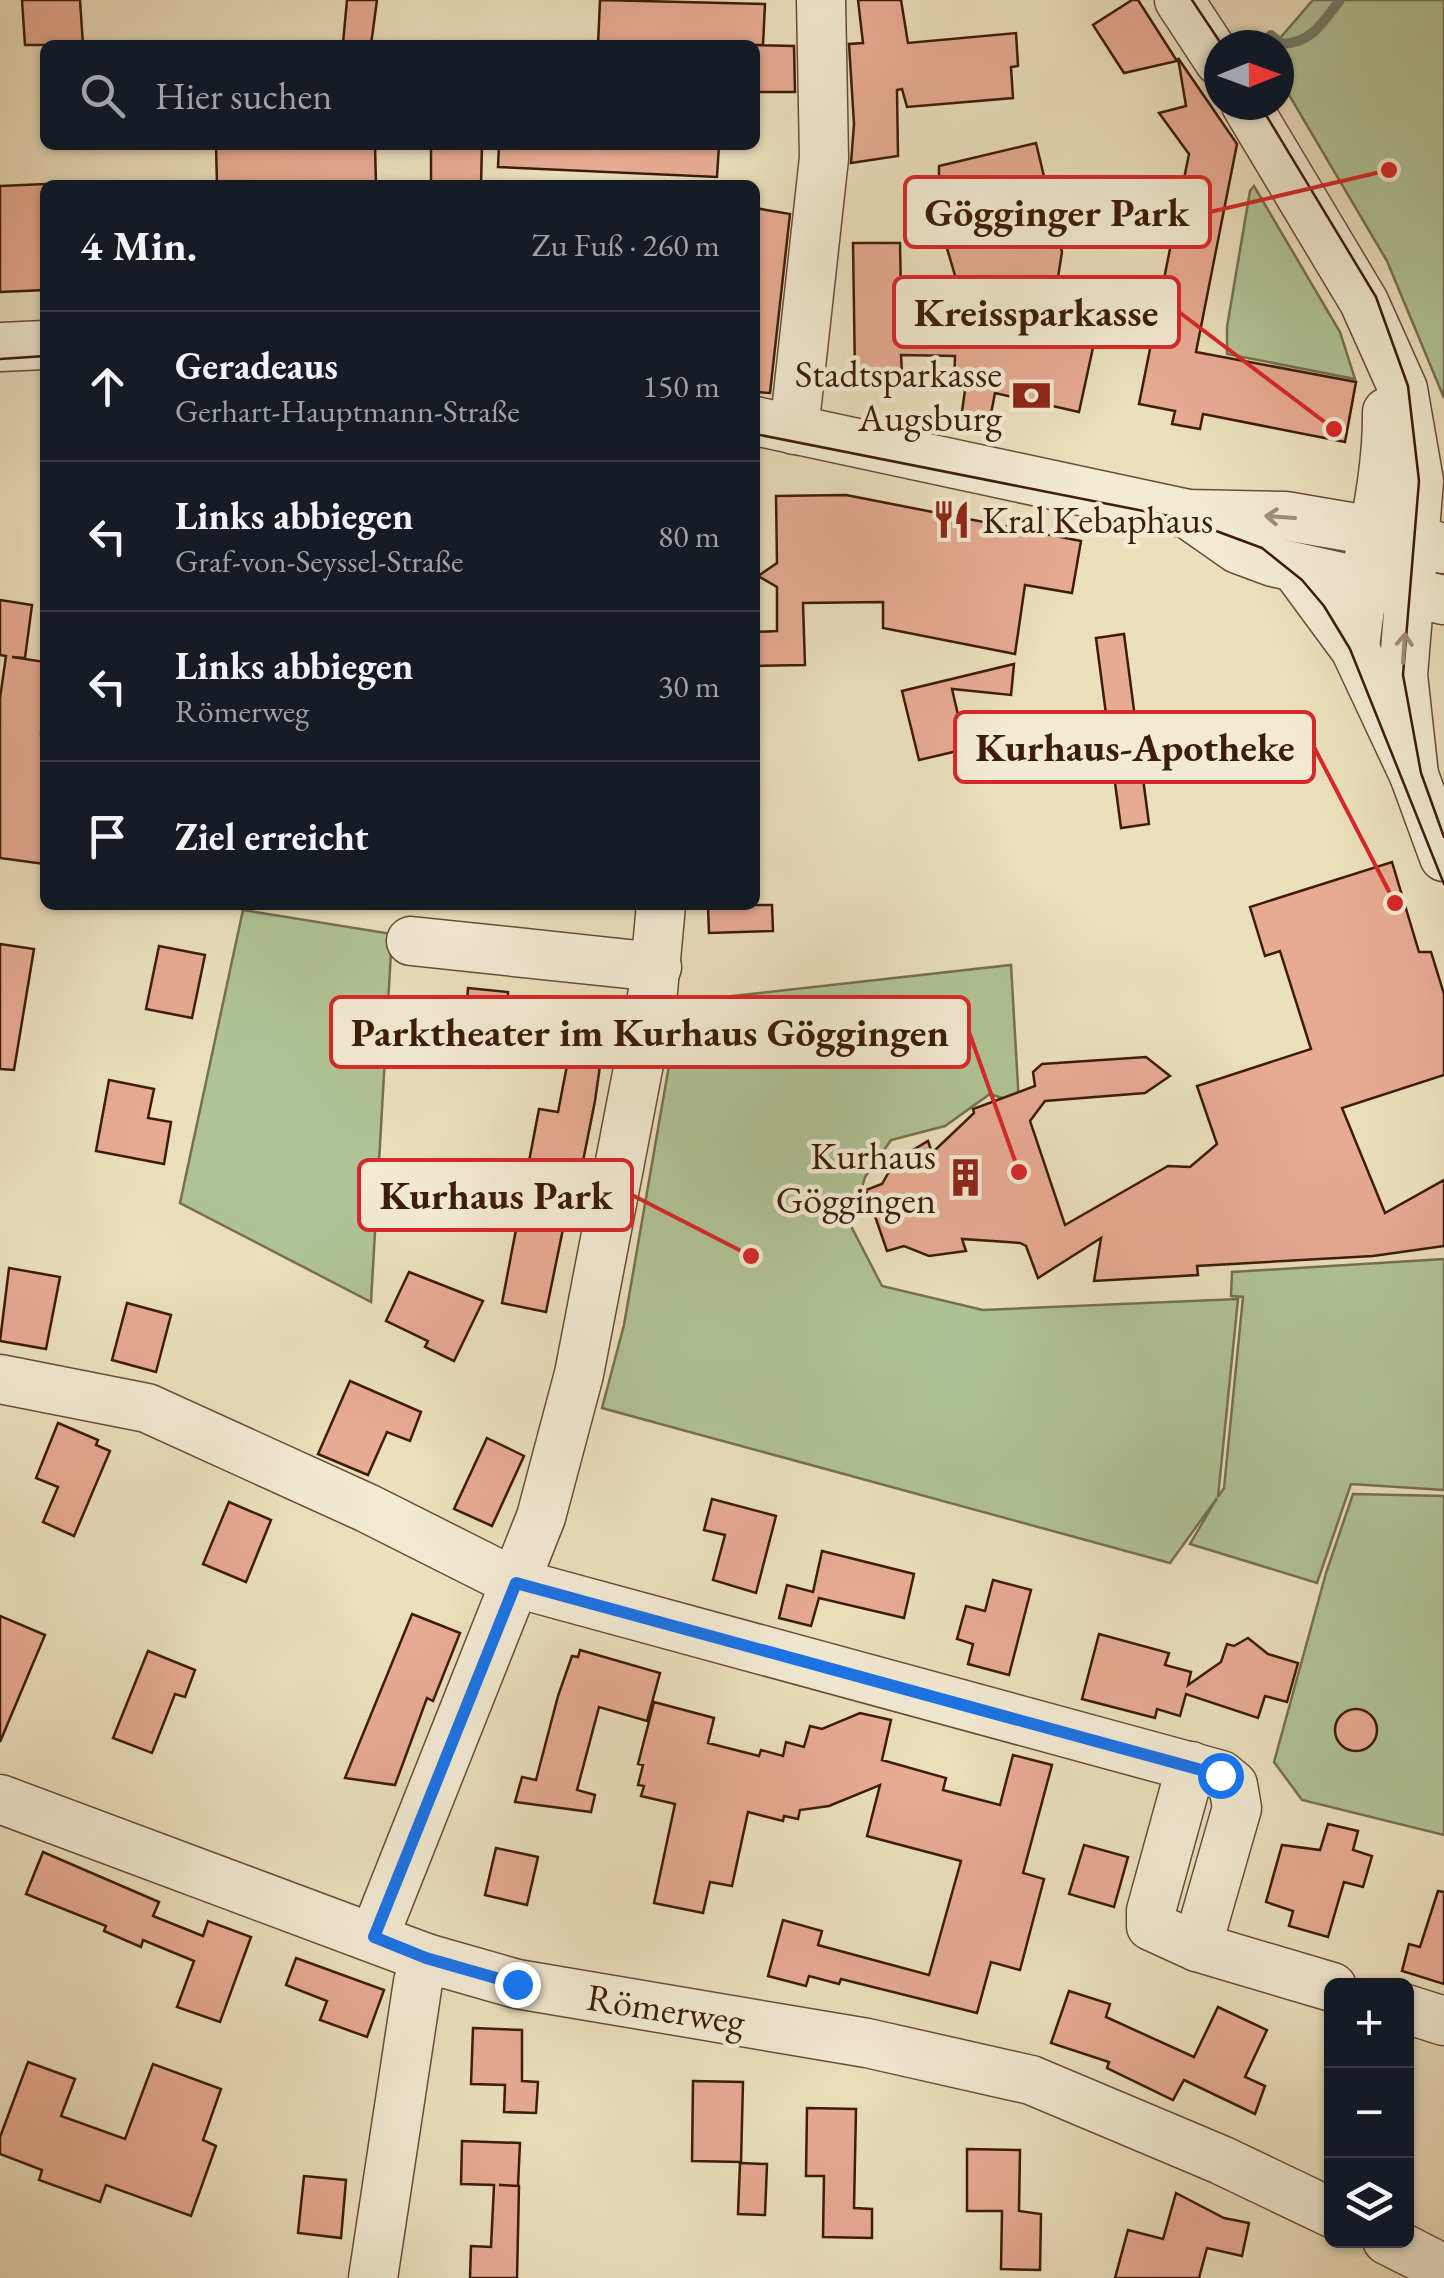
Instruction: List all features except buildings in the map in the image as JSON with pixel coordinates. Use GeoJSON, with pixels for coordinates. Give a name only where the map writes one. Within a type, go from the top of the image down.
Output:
{"type":"FeatureCollection","features":[{"type":"Feature","properties":{"kind":"street"},"geometry":{"type":"LineString","coordinates":[[820,0],[824,158],[774,426],[1188,514],[1285,516],[1410,539]]}},
{"type":"Feature","properties":{"kind":"street"},"geometry":{"type":"LineString","coordinates":[[1179,0],[1204,38]]}},
{"type":"Feature","properties":{"kind":"street"},"geometry":{"type":"LineString","coordinates":[[1255,120],[1371,314],[1403,388],[1417,458],[1410,539],[1426,595],[1402,675],[1414,775]]}},
{"type":"Feature","properties":{"kind":"street"},"geometry":{"type":"LineString","coordinates":[[0,347],[40,344]]}},
{"type":"Feature","properties":{"kind":"street"},"geometry":{"type":"LineString","coordinates":[[1188,514],[1238,549],[1296,569],[1426,595]]}},
{"type":"Feature","properties":{"kind":"street"},"geometry":{"type":"LineString","coordinates":[[1355,649],[1361,582],[1410,539]]}},
{"type":"Feature","properties":{"kind":"street"},"geometry":{"type":"LineString","coordinates":[[1296,569],[1355,649],[1376,702],[1414,775],[1444,857]]}},
{"type":"Feature","properties":{"kind":"street"},"geometry":{"type":"LineString","coordinates":[[374,1937],[541,1517],[579,1374],[657,967],[661,910]]}},
{"type":"Feature","properties":{"kind":"street"},"geometry":{"type":"LineString","coordinates":[[411,941],[657,967]]}},
{"type":"Feature","properties":{"kind":"street"},"geometry":{"type":"LineString","coordinates":[[0,1380],[147,1408],[367,1508],[516,1583],[1220,1775],[1233,1785],[1237,1808],[1197,1947],[1324,1985]]}},
{"type":"Feature","properties":{"kind":"street","name":"Römerweg"},"geometry":{"type":"LineString","coordinates":[[0,1798],[426,1958],[532,1987],[868,2043],[1031,2080],[1221,2160],[1324,2209]]}},
{"type":"Feature","properties":{"kind":"street"},"geometry":{"type":"LineString","coordinates":[[373,2278],[418,1982],[426,1958]]}},
{"type":"Feature","properties":{"kind":"street"},"geometry":{"type":"LineString","coordinates":[[1414,2012],[1444,2021]]}},
{"type":"Feature","properties":{"kind":"street"},"geometry":{"type":"LineString","coordinates":[[1403,2248],[1444,2269]]}},
{"type":"Feature","properties":{"kind":"green space"},"geometry":{"type":"Polygon","coordinates":[[[1313,0],[1444,0],[1444,398],[1387,261],[1294,103],[1294,30],[1287,30],[1313,0]]]}},
{"type":"Feature","properties":{"kind":"green space"},"geometry":{"type":"Polygon","coordinates":[[[1254,186],[1340,332],[1355,379],[1227,354],[1227,327],[1254,186]]]}},
{"type":"Feature","properties":{"kind":"green space"},"geometry":{"type":"Polygon","coordinates":[[[243,910],[392,934],[371,1302],[180,1203],[243,910]]]}},
{"type":"Feature","properties":{"kind":"green space"},"geometry":{"type":"Polygon","coordinates":[[[1011,965],[1019,1104],[990,1094],[945,1126],[891,1140],[865,1177],[851,1226],[882,1286],[983,1310],[1238,1299],[1218,1497],[1224,1488],[1243,1297],[1231,1296],[1232,1272],[1444,1259],[1444,1490],[1351,1484],[1317,1583],[1190,1544],[1217,1498],[1170,1563],[602,1408],[624,1325],[680,1002],[1011,965]]]}},
{"type":"Feature","properties":{"kind":"green space"},"geometry":{"type":"Polygon","coordinates":[[[1353,1494],[1444,1496],[1444,1835],[1302,1800],[1274,1762],[1326,1573],[1353,1494]]]}},
{"type":"Feature","properties":{"kind":"waterway"},"geometry":{"type":"LineString","coordinates":[[1294,42],[1316,30],[1340,0]]}},
{"type":"Feature","properties":{"kind":"tram line"},"geometry":{"type":"LineString","coordinates":[[1192,0],[1212,30]]}},
{"type":"Feature","properties":{"kind":"tram line"},"geometry":{"type":"LineString","coordinates":[[1269,120],[1376,297],[1408,386],[1419,481],[1403,675],[1421,773],[1444,837]]}},
{"type":"Feature","properties":{"kind":"tram line"},"geometry":{"type":"LineString","coordinates":[[0,359],[40,356]]}},
{"type":"Feature","properties":{"kind":"tram line"},"geometry":{"type":"LineString","coordinates":[[760,435],[1184,519],[1262,548],[1302,580],[1324,606],[1350,649],[1444,884]]}},
{"type":"Feature","properties":{"kind":"place","name":"Gögginger Park"},"geometry":{"type":"Point","coordinates":[1389,170]}},
{"type":"Feature","properties":{"kind":"place","name":"Stadtsparkasse Augsburg"},"geometry":{"type":"Point","coordinates":[1032,396]}},
{"type":"Feature","properties":{"kind":"place","name":"Kreissparkasse"},"geometry":{"type":"Point","coordinates":[1334,429]}},
{"type":"Feature","properties":{"kind":"place","name":"Kral Kebaphaus"},"geometry":{"type":"Point","coordinates":[952,520]}},
{"type":"Feature","properties":{"kind":"place","name":"Kurhaus-Apotheke"},"geometry":{"type":"Point","coordinates":[1395,903]}},
{"type":"Feature","properties":{"kind":"place","name":"Parktheater im Kurhaus Göggingen"},"geometry":{"type":"Point","coordinates":[1019,1172]}},
{"type":"Feature","properties":{"kind":"place","name":"Kurhaus Göggingen"},"geometry":{"type":"Point","coordinates":[966,1178]}},
{"type":"Feature","properties":{"kind":"place","name":"Kurhaus Park"},"geometry":{"type":"Point","coordinates":[751,1256]}},
{"type":"Feature","properties":{"kind":"route"},"geometry":{"type":"LineString","coordinates":[[517,1984],[426,1958],[374,1937],[516,1583],[601,1610],[847,1672],[1220,1775]]}}]}
